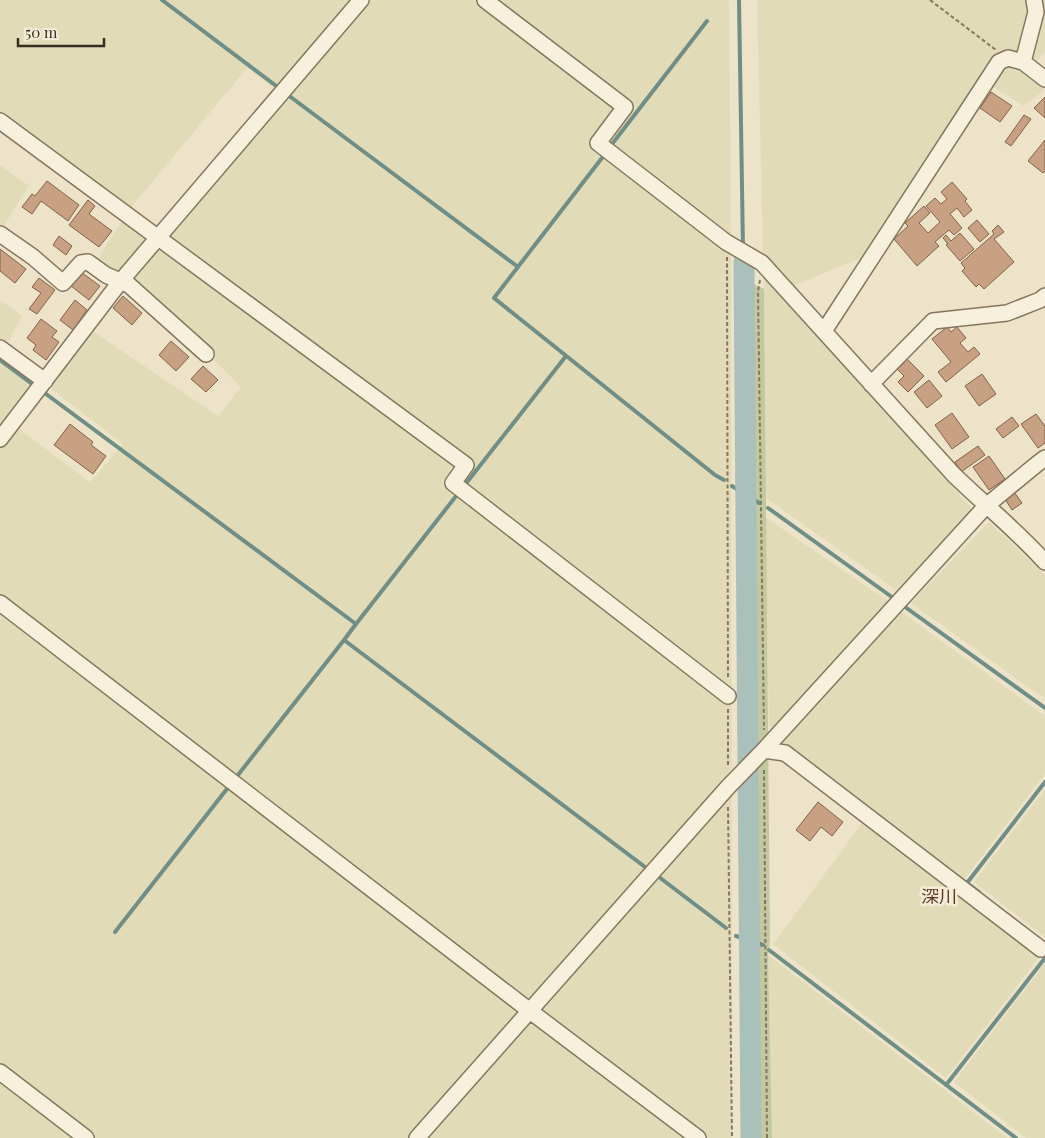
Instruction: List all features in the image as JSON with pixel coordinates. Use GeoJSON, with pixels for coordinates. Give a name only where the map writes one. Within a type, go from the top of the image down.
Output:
{"type":"FeatureCollection","features":[{"type":"Feature","properties":{"kind":"street"},"geometry":{"type":"LineString","coordinates":[[0,439],[120,282],[360,0]]}},
{"type":"Feature","properties":{"kind":"street"},"geometry":{"type":"LineString","coordinates":[[485,0],[625,107],[598,143],[726,242],[762,263],[954,475],[1028,543],[1045,562]]}},
{"type":"Feature","properties":{"kind":"street"},"geometry":{"type":"LineString","coordinates":[[1023,62],[1036,12],[1034,0]]}},
{"type":"Feature","properties":{"kind":"street"},"geometry":{"type":"LineString","coordinates":[[824,331],[999,62],[1008,58],[1023,62],[1045,79]]}},
{"type":"Feature","properties":{"kind":"street"},"geometry":{"type":"LineString","coordinates":[[1,124],[466,465],[453,483],[728,696]]}},
{"type":"Feature","properties":{"kind":"street"},"geometry":{"type":"LineString","coordinates":[[0,234],[33,257],[63,283],[81,263],[88,262],[106,275],[129,285],[206,354]]}},
{"type":"Feature","properties":{"kind":"street"},"geometry":{"type":"LineString","coordinates":[[871,384],[933,320],[1007,313],[1040,300],[1045,296]]}},
{"type":"Feature","properties":{"kind":"street"},"geometry":{"type":"LineString","coordinates":[[0,348],[41,386]]}},
{"type":"Feature","properties":{"kind":"street"},"geometry":{"type":"LineString","coordinates":[[417,1138],[728,787],[986,506],[1045,458]]}},
{"type":"Feature","properties":{"kind":"street"},"geometry":{"type":"LineString","coordinates":[[0,603],[698,1138]]}},
{"type":"Feature","properties":{"kind":"street"},"geometry":{"type":"LineString","coordinates":[[764,750],[785,753],[1041,949]]}},
{"type":"Feature","properties":{"kind":"street"},"geometry":{"type":"LineString","coordinates":[[0,1072],[86,1138]]}},
{"type":"Feature","properties":{"kind":"path"},"geometry":{"type":"LineString","coordinates":[[930,0],[1008,58]]}},
{"type":"Feature","properties":{"kind":"path"},"geometry":{"type":"LineString","coordinates":[[762,263],[758,291],[767,1138]]}},
{"type":"Feature","properties":{"kind":"shaded area"},"geometry":{"type":"Polygon","coordinates":[[[0,0],[729,0],[732,1138],[0,1138],[0,300],[22,316],[1,355],[37,383],[10,422],[90,482],[123,444],[49,387],[94,332],[218,416],[241,387],[132,279],[97,260],[128,212],[0,117],[0,0]],[[247,68],[128,211],[158,233],[278,91],[247,68]]]}},
{"type":"Feature","properties":{"kind":"shaded area"},"geometry":{"type":"Polygon","coordinates":[[[757,0],[1045,0],[1045,52],[1025,74],[1045,89],[1024,106],[988,84],[885,248],[778,292],[973,510],[899,592],[766,498],[764,289],[757,0]]]}},
{"type":"Feature","properties":{"kind":"shaded area"},"geometry":{"type":"Polygon","coordinates":[[[0,165],[29,186],[3,227],[0,225],[0,165]]]}},
{"type":"Feature","properties":{"kind":"shaded area"},"geometry":{"type":"Polygon","coordinates":[[[765,517],[889,602],[772,729],[769,725],[765,517]]]}},
{"type":"Feature","properties":{"kind":"shaded area"},"geometry":{"type":"Polygon","coordinates":[[[989,522],[1045,575],[1045,699],[911,603],[989,522]]]}},
{"type":"Feature","properties":{"kind":"shaded area"},"geometry":{"type":"Polygon","coordinates":[[[900,611],[1045,716],[1045,774],[962,882],[780,740],[900,611]]]}},
{"type":"Feature","properties":{"kind":"shaded area"},"geometry":{"type":"Polygon","coordinates":[[[1045,789],[1045,937],[974,882],[1045,789]]]}},
{"type":"Feature","properties":{"kind":"shaded area"},"geometry":{"type":"Polygon","coordinates":[[[863,822],[1041,955],[946,1078],[773,944],[863,822]]]}},
{"type":"Feature","properties":{"kind":"shaded area"},"geometry":{"type":"Polygon","coordinates":[[[768,955],[1007,1138],[772,1138],[768,955]]]}},
{"type":"Feature","properties":{"kind":"shaded area"},"geometry":{"type":"Polygon","coordinates":[[[1045,963],[1045,1138],[1026,1138],[954,1082],[1045,963]]]}},
{"type":"Feature","properties":{"kind":"green space"},"geometry":{"type":"Polygon","coordinates":[[[752,283],[764,289],[770,941],[768,955],[772,1138],[761,1138],[752,283]]]}},
{"type":"Feature","properties":{"kind":"building"},"geometry":{"type":"Polygon","coordinates":[[[991,92],[1012,106],[1000,122],[980,108],[991,92]]]}},
{"type":"Feature","properties":{"kind":"building"},"geometry":{"type":"Polygon","coordinates":[[[1045,97],[1045,118],[1034,108],[1045,97]]]}},
{"type":"Feature","properties":{"kind":"building"},"geometry":{"type":"Polygon","coordinates":[[[1024,115],[1031,119],[1011,146],[1005,142],[1024,115]]]}},
{"type":"Feature","properties":{"kind":"building"},"geometry":{"type":"Polygon","coordinates":[[[1045,140],[1045,171],[1043,173],[1028,161],[1045,140]]]}},
{"type":"Feature","properties":{"kind":"building"},"geometry":{"type":"Polygon","coordinates":[[[47,181],[79,205],[68,221],[41,201],[32,214],[22,207],[32,194],[35,196],[47,181]]]}},
{"type":"Feature","properties":{"kind":"building"},"geometry":{"type":"Polygon","coordinates":[[[952,182],[967,199],[965,201],[972,210],[964,217],[957,208],[950,214],[962,228],[954,235],[949,230],[935,242],[939,246],[917,266],[894,239],[908,226],[905,223],[924,206],[930,213],[919,223],[928,233],[940,222],[926,206],[935,198],[941,204],[947,199],[941,192],[952,182]]]}},
{"type":"Feature","properties":{"kind":"building"},"geometry":{"type":"Polygon","coordinates":[[[88,200],[95,206],[89,214],[112,231],[99,247],[69,225],[88,200]]]}},
{"type":"Feature","properties":{"kind":"building"},"geometry":{"type":"Polygon","coordinates":[[[977,220],[989,234],[980,242],[968,228],[977,220]]]}},
{"type":"Feature","properties":{"kind":"building"},"geometry":{"type":"Polygon","coordinates":[[[998,225],[1004,232],[994,239],[1014,262],[984,289],[979,284],[976,287],[962,271],[965,268],[961,263],[994,234],[992,231],[998,225]]]}},
{"type":"Feature","properties":{"kind":"building"},"geometry":{"type":"Polygon","coordinates":[[[960,233],[974,249],[960,261],[946,245],[948,244],[943,238],[946,235],[951,241],[960,233]]]}},
{"type":"Feature","properties":{"kind":"building"},"geometry":{"type":"Polygon","coordinates":[[[59,236],[72,246],[66,255],[53,245],[59,236]]]}},
{"type":"Feature","properties":{"kind":"building"},"geometry":{"type":"Polygon","coordinates":[[[0,249],[26,269],[15,283],[0,271],[0,249]]]}},
{"type":"Feature","properties":{"kind":"building"},"geometry":{"type":"Polygon","coordinates":[[[81,272],[100,286],[89,300],[71,286],[81,272]]]}},
{"type":"Feature","properties":{"kind":"building"},"geometry":{"type":"Polygon","coordinates":[[[39,278],[55,290],[37,314],[29,309],[41,293],[32,287],[39,278]]]}},
{"type":"Feature","properties":{"kind":"building"},"geometry":{"type":"Polygon","coordinates":[[[123,296],[142,313],[132,325],[113,308],[123,296]]]}},
{"type":"Feature","properties":{"kind":"building"},"geometry":{"type":"Polygon","coordinates":[[[75,300],[87,310],[73,330],[60,320],[75,300]]]}},
{"type":"Feature","properties":{"kind":"building"},"geometry":{"type":"Polygon","coordinates":[[[41,319],[57,331],[52,337],[59,342],[46,360],[33,350],[36,345],[27,338],[41,319]]]}},
{"type":"Feature","properties":{"kind":"building"},"geometry":{"type":"Polygon","coordinates":[[[947,327],[951,332],[957,327],[966,338],[960,343],[968,352],[974,347],[980,354],[946,382],[938,372],[951,362],[932,339],[947,327]]]}},
{"type":"Feature","properties":{"kind":"building"},"geometry":{"type":"Polygon","coordinates":[[[171,341],[189,357],[176,371],[159,355],[171,341]]]}},
{"type":"Feature","properties":{"kind":"building"},"geometry":{"type":"Polygon","coordinates":[[[906,358],[924,376],[908,392],[898,382],[904,376],[896,368],[906,358]]]}},
{"type":"Feature","properties":{"kind":"building"},"geometry":{"type":"Polygon","coordinates":[[[203,366],[218,380],[206,392],[191,379],[203,366]]]}},
{"type":"Feature","properties":{"kind":"building"},"geometry":{"type":"Polygon","coordinates":[[[982,374],[996,394],[979,406],[965,386],[982,374]]]}},
{"type":"Feature","properties":{"kind":"building"},"geometry":{"type":"Polygon","coordinates":[[[929,380],[942,396],[927,408],[914,392],[929,380]]]}},
{"type":"Feature","properties":{"kind":"building"},"geometry":{"type":"Polygon","coordinates":[[[952,413],[969,437],[952,449],[935,425],[952,413]]]}},
{"type":"Feature","properties":{"kind":"building"},"geometry":{"type":"Polygon","coordinates":[[[1036,414],[1045,426],[1045,443],[1038,448],[1021,424],[1036,414]]]}},
{"type":"Feature","properties":{"kind":"building"},"geometry":{"type":"Polygon","coordinates":[[[1012,417],[1019,426],[1003,438],[996,429],[1012,417]]]}},
{"type":"Feature","properties":{"kind":"building"},"geometry":{"type":"Polygon","coordinates":[[[70,424],[93,442],[91,445],[106,456],[93,474],[54,445],[70,424]]]}},
{"type":"Feature","properties":{"kind":"building"},"geometry":{"type":"Polygon","coordinates":[[[978,446],[985,455],[961,472],[955,462],[978,446]]]}},
{"type":"Feature","properties":{"kind":"building"},"geometry":{"type":"Polygon","coordinates":[[[989,456],[1005,479],[989,490],[973,467],[989,456]]]}},
{"type":"Feature","properties":{"kind":"building"},"geometry":{"type":"Polygon","coordinates":[[[1014,492],[1022,503],[1012,510],[1005,499],[1014,492]]]}},
{"type":"Feature","properties":{"kind":"building"},"geometry":{"type":"Polygon","coordinates":[[[818,802],[843,822],[832,836],[821,827],[810,841],[796,830],[818,802]]]}},
{"type":"Feature","properties":{"kind":"waterway"},"geometry":{"type":"LineString","coordinates":[[162,0],[279,88]]}},
{"type":"Feature","properties":{"kind":"waterway"},"geometry":{"type":"LineString","coordinates":[[739,0],[743,248]]}},
{"type":"Feature","properties":{"kind":"waterway"},"geometry":{"type":"LineString","coordinates":[[609,148],[707,21]]}},
{"type":"Feature","properties":{"kind":"waterway"},"geometry":{"type":"LineString","coordinates":[[288,95],[518,267]]}},
{"type":"Feature","properties":{"kind":"waterway"},"geometry":{"type":"LineString","coordinates":[[605,154],[494,298],[715,475],[724,480]]}},
{"type":"Feature","properties":{"kind":"waterway"},"geometry":{"type":"LineString","coordinates":[[744,262],[751,1138]]}},
{"type":"Feature","properties":{"kind":"waterway"},"geometry":{"type":"LineString","coordinates":[[464,486],[566,356]]}},
{"type":"Feature","properties":{"kind":"waterway"},"geometry":{"type":"LineString","coordinates":[[0,360],[36,387]]}},
{"type":"Feature","properties":{"kind":"waterway"},"geometry":{"type":"LineString","coordinates":[[42,391],[356,624],[344,640],[649,870]]}},
{"type":"Feature","properties":{"kind":"waterway"},"geometry":{"type":"LineString","coordinates":[[732,486],[759,503]]}},
{"type":"Feature","properties":{"kind":"waterway"},"geometry":{"type":"LineString","coordinates":[[356,624],[460,491]]}},
{"type":"Feature","properties":{"kind":"waterway"},"geometry":{"type":"LineString","coordinates":[[768,508],[896,600]]}},
{"type":"Feature","properties":{"kind":"waterway"},"geometry":{"type":"LineString","coordinates":[[901,604],[1045,708]]}},
{"type":"Feature","properties":{"kind":"waterway"},"geometry":{"type":"LineString","coordinates":[[234,780],[344,640]]}},
{"type":"Feature","properties":{"kind":"waterway"},"geometry":{"type":"LineString","coordinates":[[979,892],[967,883],[1045,782]]}},
{"type":"Feature","properties":{"kind":"waterway"},"geometry":{"type":"LineString","coordinates":[[115,932],[230,785]]}},
{"type":"Feature","properties":{"kind":"waterway"},"geometry":{"type":"LineString","coordinates":[[655,874],[726,928]]}},
{"type":"Feature","properties":{"kind":"waterway"},"geometry":{"type":"LineString","coordinates":[[736,936],[763,945]]}},
{"type":"Feature","properties":{"kind":"waterway"},"geometry":{"type":"LineString","coordinates":[[769,950],[1016,1138]]}},
{"type":"Feature","properties":{"kind":"waterway"},"geometry":{"type":"LineString","coordinates":[[946,1085],[1045,958]]}},
{"type":"Feature","properties":{"kind":"district","name":"深川"},"geometry":{"type":"Point","coordinates":[939,897]}}]}
